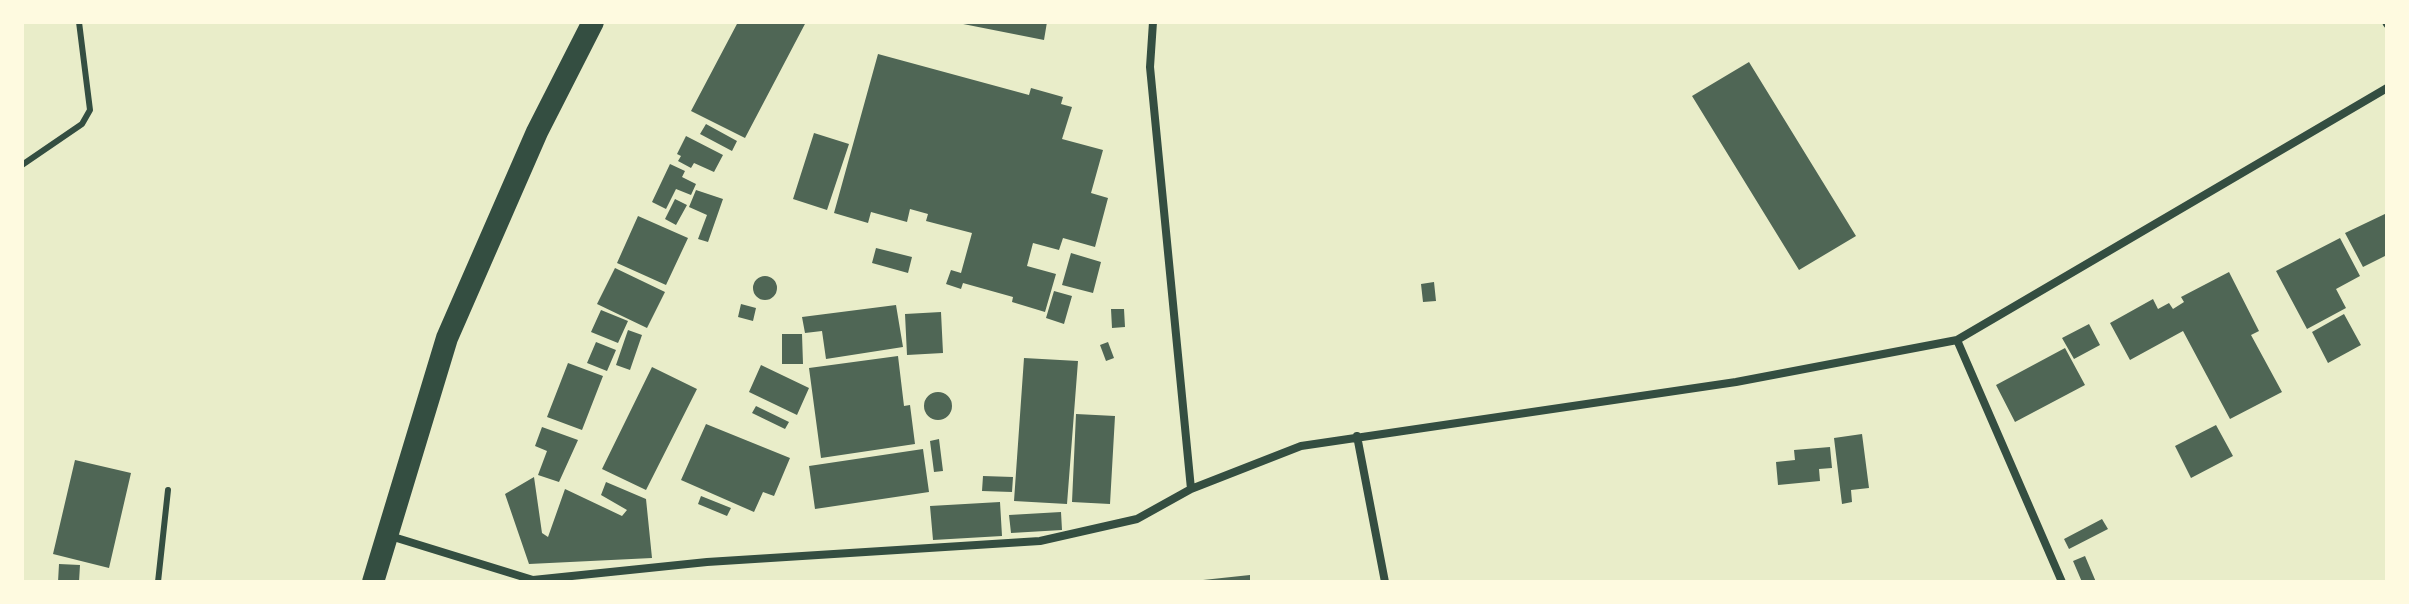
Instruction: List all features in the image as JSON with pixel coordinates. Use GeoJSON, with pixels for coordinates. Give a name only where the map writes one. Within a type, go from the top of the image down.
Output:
{"type":"FeatureCollection","features":[{"type":"Feature","properties":{"kind":"highway"},"geometry":{"type":"LineString","coordinates":[[373,582],[447,338],[525,158],[593,22]]}},
{"type":"Feature","properties":{"kind":"street"},"geometry":{"type":"LineString","coordinates":[[1153,22],[1150,67],[1191,489]]}},
{"type":"Feature","properties":{"kind":"street"},"geometry":{"type":"LineString","coordinates":[[386,534],[531,581],[707,562],[1040,541],[1137,519],[1191,489],[1301,446],[1736,382],[1957,340],[2387,88]]}},
{"type":"Feature","properties":{"kind":"street"},"geometry":{"type":"LineString","coordinates":[[1957,340],[2062,582]]}},
{"type":"Feature","properties":{"kind":"street"},"geometry":{"type":"LineString","coordinates":[[1357,436],[1385,582]]}},
{"type":"Feature","properties":{"kind":"lane"},"geometry":{"type":"LineString","coordinates":[[22,165],[82,124],[90,110],[79,22]]}},
{"type":"Feature","properties":{"kind":"lane"},"geometry":{"type":"LineString","coordinates":[[158,582],[168,490]]}},
{"type":"Feature","properties":{"kind":"building"},"geometry":{"type":"Polygon","coordinates":[[[738,22],[806,22],[745,138],[691,111],[738,22]]]}},
{"type":"Feature","properties":{"kind":"building"},"geometry":{"type":"Polygon","coordinates":[[[953,22],[1047,22],[1044,40],[953,22]]]}},
{"type":"Feature","properties":{"kind":"building"},"geometry":{"type":"Polygon","coordinates":[[[878,54],[1029,95],[1031,88],[1063,97],[1061,104],[1072,107],[1062,139],[1103,150],[1091,193],[1108,198],[1095,247],[1063,238],[1059,250],[1033,243],[1027,266],[1056,274],[1045,312],[1012,302],[1013,297],[963,283],[961,289],[946,284],[951,270],[961,273],[972,233],[926,221],[928,214],[910,209],[907,222],[871,212],[868,223],[834,213],[878,54]]]}},
{"type":"Feature","properties":{"kind":"building"},"geometry":{"type":"Polygon","coordinates":[[[1749,62],[1856,236],[1799,270],[1692,96],[1749,62]]]}},
{"type":"Feature","properties":{"kind":"building"},"geometry":{"type":"Polygon","coordinates":[[[706,124],[737,141],[732,151],[700,134],[706,124]]]}},
{"type":"Feature","properties":{"kind":"building"},"geometry":{"type":"Polygon","coordinates":[[[814,133],[849,144],[827,210],[793,199],[814,133]]]}},
{"type":"Feature","properties":{"kind":"building"},"geometry":{"type":"Polygon","coordinates":[[[686,136],[723,155],[714,172],[694,163],[691,168],[678,161],[681,156],[677,154],[686,136]]]}},
{"type":"Feature","properties":{"kind":"building"},"geometry":{"type":"Polygon","coordinates":[[[670,164],[685,171],[682,177],[696,184],[691,195],[676,189],[666,209],[652,202],[670,164]]]}},
{"type":"Feature","properties":{"kind":"building"},"geometry":{"type":"Polygon","coordinates":[[[696,190],[723,199],[708,242],[698,239],[707,215],[689,207],[696,190]]]}},
{"type":"Feature","properties":{"kind":"building"},"geometry":{"type":"Polygon","coordinates":[[[675,199],[687,205],[676,225],[665,219],[675,199]]]}},
{"type":"Feature","properties":{"kind":"building"},"geometry":{"type":"Polygon","coordinates":[[[2387,213],[2387,255],[2363,267],[2345,233],[2387,213]]]}},
{"type":"Feature","properties":{"kind":"building"},"geometry":{"type":"Polygon","coordinates":[[[638,216],[688,238],[666,285],[617,263],[638,216]]]}},
{"type":"Feature","properties":{"kind":"building"},"geometry":{"type":"Polygon","coordinates":[[[2340,238],[2360,276],[2336,289],[2346,308],[2307,329],[2276,271],[2340,238]]]}},
{"type":"Feature","properties":{"kind":"building"},"geometry":{"type":"Polygon","coordinates":[[[876,248],[912,257],[908,273],[872,263],[876,248]]]}},
{"type":"Feature","properties":{"kind":"building"},"geometry":{"type":"Polygon","coordinates":[[[1071,253],[1101,262],[1093,293],[1062,285],[1071,253]]]}},
{"type":"Feature","properties":{"kind":"building"},"geometry":{"type":"Polygon","coordinates":[[[615,268],[665,292],[647,328],[597,304],[615,268]]]}},
{"type":"Feature","properties":{"kind":"building"},"geometry":{"type":"Polygon","coordinates":[[[2229,272],[2259,331],[2251,335],[2282,392],[2230,419],[2183,331],[2130,360],[2110,323],[2153,299],[2158,309],[2169,303],[2173,309],[2184,302],[2181,297],[2229,272]]]}},
{"type":"Feature","properties":{"kind":"building"},"geometry":{"type":"Polygon","coordinates":[[[765,276],[774,279],[777,288],[774,297],[765,300],[756,297],[753,288],[756,279],[765,276]]]}},
{"type":"Feature","properties":{"kind":"building"},"geometry":{"type":"Polygon","coordinates":[[[1434,282],[1436,301],[1423,302],[1421,284],[1434,282]]]}},
{"type":"Feature","properties":{"kind":"building"},"geometry":{"type":"Polygon","coordinates":[[[1054,291],[1072,296],[1064,324],[1046,318],[1054,291]]]}},
{"type":"Feature","properties":{"kind":"building"},"geometry":{"type":"Polygon","coordinates":[[[741,304],[756,308],[753,321],[738,317],[741,304]]]}},
{"type":"Feature","properties":{"kind":"building"},"geometry":{"type":"Polygon","coordinates":[[[896,305],[903,347],[826,359],[822,331],[805,333],[802,317],[896,305]]]}},
{"type":"Feature","properties":{"kind":"building"},"geometry":{"type":"Polygon","coordinates":[[[1111,309],[1124,309],[1125,327],[1112,328],[1111,309]]]}},
{"type":"Feature","properties":{"kind":"building"},"geometry":{"type":"Polygon","coordinates":[[[601,310],[628,321],[618,343],[591,332],[601,310]]]}},
{"type":"Feature","properties":{"kind":"building"},"geometry":{"type":"Polygon","coordinates":[[[941,312],[943,353],[907,355],[905,314],[941,312]]]}},
{"type":"Feature","properties":{"kind":"building"},"geometry":{"type":"Polygon","coordinates":[[[2344,314],[2361,345],[2328,363],[2312,332],[2344,314]]]}},
{"type":"Feature","properties":{"kind":"building"},"geometry":{"type":"Polygon","coordinates":[[[2089,324],[2100,345],[2074,359],[2062,338],[2089,324]]]}},
{"type":"Feature","properties":{"kind":"building"},"geometry":{"type":"Polygon","coordinates":[[[628,330],[642,335],[630,370],[616,365],[628,330]]]}},
{"type":"Feature","properties":{"kind":"building"},"geometry":{"type":"Polygon","coordinates":[[[782,334],[802,334],[803,364],[782,364],[782,334]]]}},
{"type":"Feature","properties":{"kind":"building"},"geometry":{"type":"Polygon","coordinates":[[[596,342],[616,350],[607,371],[587,363],[596,342]]]}},
{"type":"Feature","properties":{"kind":"building"},"geometry":{"type":"Polygon","coordinates":[[[1108,342],[1114,358],[1106,361],[1100,345],[1108,342]]]}},
{"type":"Feature","properties":{"kind":"building"},"geometry":{"type":"Polygon","coordinates":[[[2065,348],[2085,385],[2015,422],[1996,385],[2065,348]]]}},
{"type":"Feature","properties":{"kind":"building"},"geometry":{"type":"Polygon","coordinates":[[[898,356],[904,406],[910,405],[915,444],[821,458],[809,368],[898,356]]]}},
{"type":"Feature","properties":{"kind":"building"},"geometry":{"type":"Polygon","coordinates":[[[1024,358],[1078,361],[1067,504],[1014,501],[1024,358]]]}},
{"type":"Feature","properties":{"kind":"building"},"geometry":{"type":"Polygon","coordinates":[[[568,363],[603,376],[582,430],[547,417],[568,363]]]}},
{"type":"Feature","properties":{"kind":"building"},"geometry":{"type":"Polygon","coordinates":[[[761,365],[809,388],[797,415],[749,392],[761,365]]]}},
{"type":"Feature","properties":{"kind":"building"},"geometry":{"type":"Polygon","coordinates":[[[652,367],[697,389],[646,490],[602,469],[652,367]]]}},
{"type":"Feature","properties":{"kind":"building"},"geometry":{"type":"Polygon","coordinates":[[[938,392],[948,396],[952,406],[948,416],[938,420],[928,416],[924,406],[928,396],[938,392]]]}},
{"type":"Feature","properties":{"kind":"building"},"geometry":{"type":"Polygon","coordinates":[[[756,406],[789,422],[785,429],[752,413],[756,406]]]}},
{"type":"Feature","properties":{"kind":"building"},"geometry":{"type":"Polygon","coordinates":[[[1076,414],[1115,416],[1110,504],[1072,502],[1076,414]]]}},
{"type":"Feature","properties":{"kind":"building"},"geometry":{"type":"Polygon","coordinates":[[[706,424],[790,458],[774,496],[763,492],[754,512],[681,480],[706,424]]]}},
{"type":"Feature","properties":{"kind":"building"},"geometry":{"type":"Polygon","coordinates":[[[2216,425],[2233,456],[2191,478],[2175,446],[2216,425]]]}},
{"type":"Feature","properties":{"kind":"building"},"geometry":{"type":"Polygon","coordinates":[[[542,427],[578,440],[559,482],[538,475],[547,451],[535,446],[542,427]]]}},
{"type":"Feature","properties":{"kind":"building"},"geometry":{"type":"Polygon","coordinates":[[[1862,434],[1869,488],[1851,490],[1852,502],[1842,504],[1834,438],[1862,434]]]}},
{"type":"Feature","properties":{"kind":"building"},"geometry":{"type":"Polygon","coordinates":[[[939,439],[943,471],[934,472],[930,441],[939,439]]]}},
{"type":"Feature","properties":{"kind":"building"},"geometry":{"type":"Polygon","coordinates":[[[1830,447],[1832,468],[1819,469],[1820,481],[1778,485],[1776,462],[1795,460],[1794,450],[1830,447]]]}},
{"type":"Feature","properties":{"kind":"building"},"geometry":{"type":"Polygon","coordinates":[[[923,449],[929,492],[815,509],[809,466],[923,449]]]}},
{"type":"Feature","properties":{"kind":"building"},"geometry":{"type":"Polygon","coordinates":[[[75,460],[131,473],[109,568],[53,554],[75,460]]]}},
{"type":"Feature","properties":{"kind":"building"},"geometry":{"type":"Polygon","coordinates":[[[983,476],[1013,477],[1012,492],[982,491],[983,476]]]}},
{"type":"Feature","properties":{"kind":"building"},"geometry":{"type":"Polygon","coordinates":[[[534,477],[542,533],[548,537],[565,489],[622,516],[627,510],[601,495],[606,482],[646,499],[652,558],[529,564],[505,494],[534,477]]]}},
{"type":"Feature","properties":{"kind":"building"},"geometry":{"type":"Polygon","coordinates":[[[701,496],[731,508],[727,516],[698,504],[701,496]]]}},
{"type":"Feature","properties":{"kind":"building"},"geometry":{"type":"Polygon","coordinates":[[[1000,502],[1002,536],[933,540],[930,506],[1000,502]]]}},
{"type":"Feature","properties":{"kind":"building"},"geometry":{"type":"Polygon","coordinates":[[[1061,512],[1062,530],[1011,533],[1009,515],[1061,512]]]}},
{"type":"Feature","properties":{"kind":"building"},"geometry":{"type":"Polygon","coordinates":[[[2102,519],[2108,529],[2069,549],[2064,539],[2102,519]]]}},
{"type":"Feature","properties":{"kind":"building"},"geometry":{"type":"Polygon","coordinates":[[[2085,556],[2096,582],[2082,582],[2073,561],[2085,556]]]}},
{"type":"Feature","properties":{"kind":"building"},"geometry":{"type":"Polygon","coordinates":[[[59,564],[80,565],[79,582],[58,582],[59,564]]]}},
{"type":"Feature","properties":{"kind":"building"},"geometry":{"type":"Polygon","coordinates":[[[1250,575],[1250,582],[1203,580],[1250,575]]]}}]}
